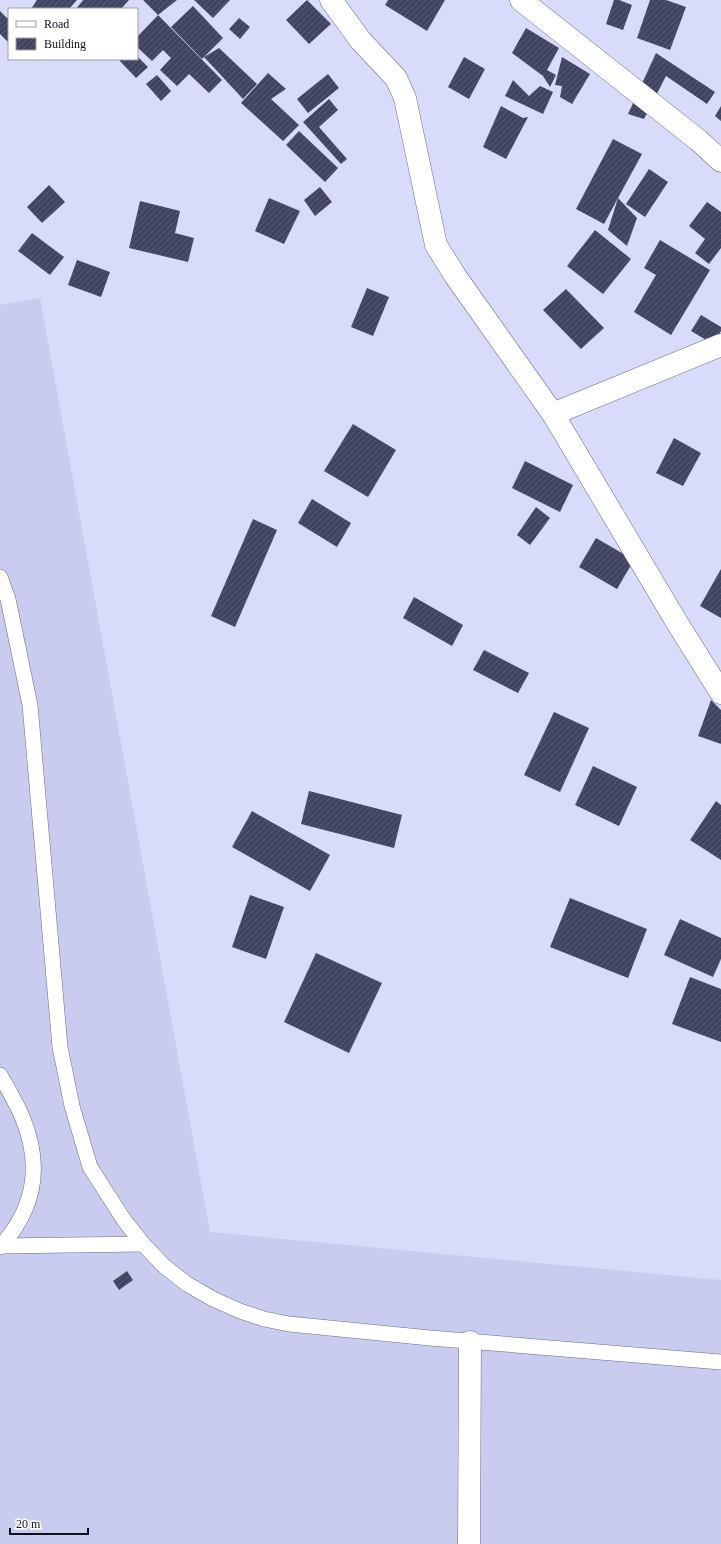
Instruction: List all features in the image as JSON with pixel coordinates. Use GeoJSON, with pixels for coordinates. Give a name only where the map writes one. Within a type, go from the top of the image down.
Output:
{"type":"FeatureCollection","features":[{"type":"Feature","properties":{"kind":"street"},"geometry":{"type":"LineString","coordinates":[[330,0],[361,41],[396,78],[405,98],[436,245],[456,277],[553,414],[676,621],[721,693]]}},
{"type":"Feature","properties":{"kind":"street"},"geometry":{"type":"LineString","coordinates":[[521,0],[698,140],[721,161]]}},
{"type":"Feature","properties":{"kind":"street"},"geometry":{"type":"LineString","coordinates":[[553,414],[721,345]]}},
{"type":"Feature","properties":{"kind":"street"},"geometry":{"type":"LineString","coordinates":[[469,1544],[470,1342]]}},
{"type":"Feature","properties":{"kind":"lane"},"geometry":{"type":"LineString","coordinates":[[0,577],[8,599],[30,705],[60,1047],[72,1106],[90,1167],[124,1220],[143,1244],[164,1266],[187,1284],[240,1312],[264,1319],[295,1325],[470,1342],[721,1362]]}},
{"type":"Feature","properties":{"kind":"lane"},"geometry":{"type":"LineString","coordinates":[[0,1075],[23,1117],[34,1155],[34,1174],[31,1194],[24,1213],[14,1231],[0,1246]]}},
{"type":"Feature","properties":{"kind":"lane"},"geometry":{"type":"LineString","coordinates":[[0,1246],[143,1244]]}},
{"type":"Feature","properties":{"kind":"shaded area"},"geometry":{"type":"Polygon","coordinates":[[[40,298],[210,1232],[721,1280],[721,1544],[0,1544],[0,305],[40,298]]]}},
{"type":"Feature","properties":{"kind":"building"},"geometry":{"type":"Polygon","coordinates":[[[37,0],[77,0],[70,8],[32,8],[37,0]]]}},
{"type":"Feature","properties":{"kind":"building"},"geometry":{"type":"Polygon","coordinates":[[[83,0],[129,0],[122,8],[77,8],[83,0]]]}},
{"type":"Feature","properties":{"kind":"building"},"geometry":{"type":"Polygon","coordinates":[[[143,0],[177,0],[158,15],[143,0]]]}},
{"type":"Feature","properties":{"kind":"building"},"geometry":{"type":"Polygon","coordinates":[[[194,0],[230,0],[213,18],[194,0]]]}},
{"type":"Feature","properties":{"kind":"building"},"geometry":{"type":"Polygon","coordinates":[[[307,0],[331,24],[309,44],[286,20],[307,0]]]}},
{"type":"Feature","properties":{"kind":"building"},"geometry":{"type":"Polygon","coordinates":[[[388,0],[445,0],[427,31],[385,5],[388,0]]]}},
{"type":"Feature","properties":{"kind":"building"},"geometry":{"type":"Polygon","coordinates":[[[614,0],[619,0],[632,5],[623,30],[606,24],[614,0]]]}},
{"type":"Feature","properties":{"kind":"building"},"geometry":{"type":"Polygon","coordinates":[[[650,0],[666,0],[686,7],[670,50],[637,38],[650,0]]]}},
{"type":"Feature","properties":{"kind":"building"},"geometry":{"type":"Polygon","coordinates":[[[193,6],[223,38],[202,59],[171,27],[193,6]]]}},
{"type":"Feature","properties":{"kind":"building"},"geometry":{"type":"Polygon","coordinates":[[[0,11],[7,18],[8,17],[8,42],[0,34],[0,11]]]}},
{"type":"Feature","properties":{"kind":"building"},"geometry":{"type":"Polygon","coordinates":[[[158,15],[222,80],[209,93],[189,74],[177,86],[160,70],[171,58],[163,50],[152,61],[138,48],[138,36],[158,15]]]}},
{"type":"Feature","properties":{"kind":"building"},"geometry":{"type":"Polygon","coordinates":[[[239,18],[250,27],[240,39],[229,29],[239,18]]]}},
{"type":"Feature","properties":{"kind":"building"},"geometry":{"type":"Polygon","coordinates":[[[526,28],[559,48],[547,70],[556,75],[550,87],[543,76],[512,53],[526,28]]]}},
{"type":"Feature","properties":{"kind":"building"},"geometry":{"type":"Polygon","coordinates":[[[219,48],[257,84],[243,99],[204,57],[219,48]]]}},
{"type":"Feature","properties":{"kind":"building"},"geometry":{"type":"Polygon","coordinates":[[[656,53],[715,92],[707,104],[666,76],[644,119],[628,114],[656,53]]]}},
{"type":"Feature","properties":{"kind":"building"},"geometry":{"type":"Polygon","coordinates":[[[138,57],[148,67],[136,78],[119,60],[138,60],[138,57]]]}},
{"type":"Feature","properties":{"kind":"building"},"geometry":{"type":"Polygon","coordinates":[[[464,57],[485,69],[469,99],[448,87],[464,57]]]}},
{"type":"Feature","properties":{"kind":"building"},"geometry":{"type":"Polygon","coordinates":[[[562,57],[590,74],[572,104],[560,97],[562,86],[555,85],[562,57]]]}},
{"type":"Feature","properties":{"kind":"building"},"geometry":{"type":"Polygon","coordinates":[[[268,73],[286,89],[271,99],[299,125],[283,141],[241,103],[268,73]]]}},
{"type":"Feature","properties":{"kind":"building"},"geometry":{"type":"Polygon","coordinates":[[[328,74],[339,88],[308,113],[297,99],[328,74]]]}},
{"type":"Feature","properties":{"kind":"building"},"geometry":{"type":"Polygon","coordinates":[[[157,75],[171,91],[161,101],[146,84],[157,75]]]}},
{"type":"Feature","properties":{"kind":"building"},"geometry":{"type":"Polygon","coordinates":[[[513,80],[529,96],[540,86],[553,92],[543,114],[505,96],[513,80]]]}},
{"type":"Feature","properties":{"kind":"building"},"geometry":{"type":"Polygon","coordinates":[[[329,99],[338,110],[319,127],[347,159],[341,164],[303,122],[329,99]]]}},
{"type":"Feature","properties":{"kind":"building"},"geometry":{"type":"Polygon","coordinates":[[[501,106],[523,118],[528,117],[506,159],[483,147],[501,106]]]}},
{"type":"Feature","properties":{"kind":"building"},"geometry":{"type":"Polygon","coordinates":[[[721,106],[721,121],[715,116],[721,106]]]}},
{"type":"Feature","properties":{"kind":"building"},"geometry":{"type":"Polygon","coordinates":[[[299,131],[338,168],[325,182],[286,145],[299,131]]]}},
{"type":"Feature","properties":{"kind":"building"},"geometry":{"type":"Polygon","coordinates":[[[613,139],[642,154],[604,224],[576,209],[613,139]]]}},
{"type":"Feature","properties":{"kind":"building"},"geometry":{"type":"Polygon","coordinates":[[[649,169],[668,182],[645,217],[626,204],[649,169]]]}},
{"type":"Feature","properties":{"kind":"building"},"geometry":{"type":"Polygon","coordinates":[[[49,185],[65,202],[42,223],[27,207],[49,185]]]}},
{"type":"Feature","properties":{"kind":"building"},"geometry":{"type":"Polygon","coordinates":[[[320,187],[332,202],[315,216],[304,200],[320,187]]]}},
{"type":"Feature","properties":{"kind":"building"},"geometry":{"type":"Polygon","coordinates":[[[269,198],[300,211],[284,244],[255,231],[269,198]]]}},
{"type":"Feature","properties":{"kind":"building"},"geometry":{"type":"Polygon","coordinates":[[[618,198],[637,218],[627,246],[608,230],[618,198]]]}},
{"type":"Feature","properties":{"kind":"building"},"geometry":{"type":"Polygon","coordinates":[[[140,201],[180,211],[175,233],[194,238],[188,262],[129,248],[140,201]]]}},
{"type":"Feature","properties":{"kind":"building"},"geometry":{"type":"Polygon","coordinates":[[[707,202],[721,212],[721,248],[709,264],[695,253],[705,239],[689,226],[707,202]]]}},
{"type":"Feature","properties":{"kind":"building"},"geometry":{"type":"Polygon","coordinates":[[[595,230],[631,259],[603,294],[567,266],[595,230]]]}},
{"type":"Feature","properties":{"kind":"building"},"geometry":{"type":"Polygon","coordinates":[[[32,233],[64,257],[50,275],[18,251],[32,233]]]}},
{"type":"Feature","properties":{"kind":"building"},"geometry":{"type":"Polygon","coordinates":[[[660,240],[710,270],[671,335],[634,312],[656,275],[644,268],[660,240]]]}},
{"type":"Feature","properties":{"kind":"building"},"geometry":{"type":"Polygon","coordinates":[[[77,260],[110,272],[101,297],[68,285],[77,260]]]}},
{"type":"Feature","properties":{"kind":"building"},"geometry":{"type":"Polygon","coordinates":[[[367,288],[389,297],[373,336],[351,327],[367,288]]]}},
{"type":"Feature","properties":{"kind":"building"},"geometry":{"type":"Polygon","coordinates":[[[566,289],[604,328],[581,349],[543,310],[566,289]]]}},
{"type":"Feature","properties":{"kind":"building"},"geometry":{"type":"Polygon","coordinates":[[[701,315],[721,327],[721,331],[713,344],[691,331],[701,315]]]}},
{"type":"Feature","properties":{"kind":"building"},"geometry":{"type":"Polygon","coordinates":[[[353,424],[396,450],[368,497],[324,471],[353,424]]]}},
{"type":"Feature","properties":{"kind":"building"},"geometry":{"type":"Polygon","coordinates":[[[674,438],[701,453],[683,486],[656,473],[674,438]]]}},
{"type":"Feature","properties":{"kind":"building"},"geometry":{"type":"Polygon","coordinates":[[[525,461],[573,485],[560,512],[512,488],[525,461]]]}},
{"type":"Feature","properties":{"kind":"building"},"geometry":{"type":"Polygon","coordinates":[[[312,499],[351,523],[337,547],[298,523],[312,499]]]}},
{"type":"Feature","properties":{"kind":"building"},"geometry":{"type":"Polygon","coordinates":[[[536,507],[550,518],[530,545],[517,535],[536,507]]]}},
{"type":"Feature","properties":{"kind":"building"},"geometry":{"type":"Polygon","coordinates":[[[253,519],[277,530],[235,627],[211,616],[253,519]]]}},
{"type":"Feature","properties":{"kind":"building"},"geometry":{"type":"Polygon","coordinates":[[[596,538],[634,560],[617,589],[579,567],[596,538]]]}},
{"type":"Feature","properties":{"kind":"building"},"geometry":{"type":"Polygon","coordinates":[[[721,569],[721,618],[700,606],[721,569]]]}},
{"type":"Feature","properties":{"kind":"building"},"geometry":{"type":"Polygon","coordinates":[[[414,597],[463,625],[452,646],[403,618],[414,597]]]}},
{"type":"Feature","properties":{"kind":"building"},"geometry":{"type":"Polygon","coordinates":[[[484,650],[529,673],[518,693],[473,670],[484,650]]]}},
{"type":"Feature","properties":{"kind":"building"},"geometry":{"type":"Polygon","coordinates":[[[711,700],[721,710],[721,744],[698,736],[711,700]]]}},
{"type":"Feature","properties":{"kind":"building"},"geometry":{"type":"Polygon","coordinates":[[[554,712],[589,728],[560,792],[524,775],[554,712]]]}},
{"type":"Feature","properties":{"kind":"building"},"geometry":{"type":"Polygon","coordinates":[[[593,766],[637,787],[619,826],[575,805],[593,766]]]}},
{"type":"Feature","properties":{"kind":"building"},"geometry":{"type":"Polygon","coordinates":[[[309,791],[402,815],[394,848],[301,824],[309,791]]]}},
{"type":"Feature","properties":{"kind":"building"},"geometry":{"type":"Polygon","coordinates":[[[716,801],[721,805],[721,860],[690,840],[716,801]]]}},
{"type":"Feature","properties":{"kind":"building"},"geometry":{"type":"Polygon","coordinates":[[[252,811],[330,855],[310,891],[232,847],[252,811]]]}},
{"type":"Feature","properties":{"kind":"building"},"geometry":{"type":"Polygon","coordinates":[[[250,895],[284,907],[266,959],[232,947],[250,895]]]}},
{"type":"Feature","properties":{"kind":"building"},"geometry":{"type":"Polygon","coordinates":[[[570,898],[647,929],[628,978],[550,947],[570,898]]]}},
{"type":"Feature","properties":{"kind":"building"},"geometry":{"type":"Polygon","coordinates":[[[680,919],[721,938],[721,959],[713,977],[664,955],[680,919]]]}},
{"type":"Feature","properties":{"kind":"building"},"geometry":{"type":"Polygon","coordinates":[[[316,953],[382,983],[349,1053],[284,1022],[316,953]]]}},
{"type":"Feature","properties":{"kind":"building"},"geometry":{"type":"Polygon","coordinates":[[[690,977],[721,989],[721,1042],[672,1024],[690,977]]]}},
{"type":"Feature","properties":{"kind":"building"},"geometry":{"type":"Polygon","coordinates":[[[127,1271],[133,1280],[119,1290],[113,1281],[127,1271]]]}}]}
